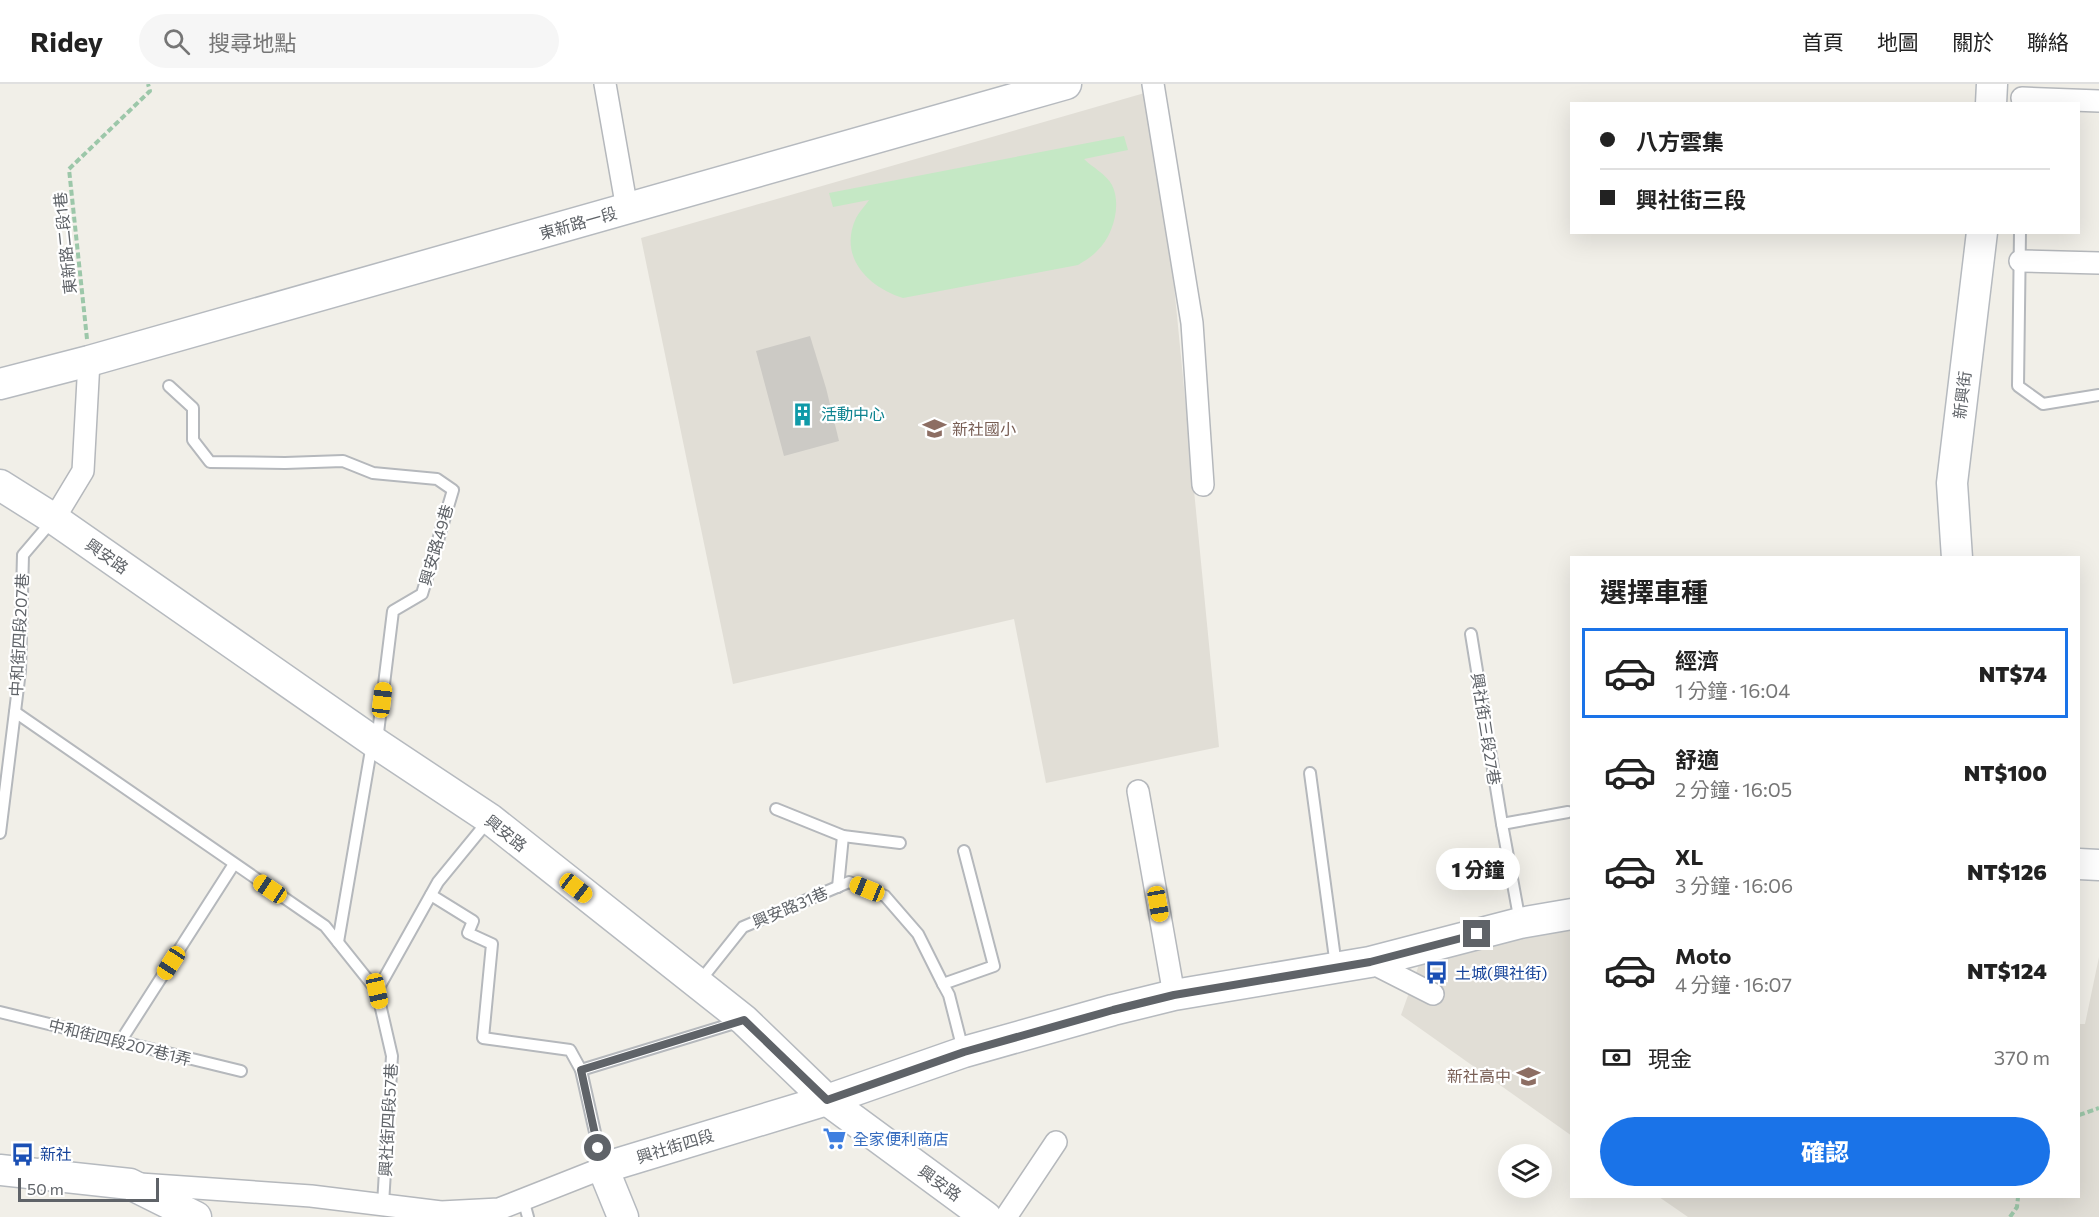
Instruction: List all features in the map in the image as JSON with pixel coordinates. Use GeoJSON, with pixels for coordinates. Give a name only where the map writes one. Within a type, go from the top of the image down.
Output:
{"type":"FeatureCollection","features":[{"type":"Feature","properties":{"kind":"street"},"geometry":{"type":"LineString","coordinates":[[605,84],[627,209]]}},
{"type":"Feature","properties":{"kind":"street","name":"東新路一段"},"geometry":{"type":"LineString","coordinates":[[0,384],[89,361],[1066,84]]}},
{"type":"Feature","properties":{"kind":"street"},"geometry":{"type":"LineString","coordinates":[[1154,84],[1192,323],[1203,485]]}},
{"type":"Feature","properties":{"kind":"street"},"geometry":{"type":"LineString","coordinates":[[1991,102],[1992,84]]}},
{"type":"Feature","properties":{"kind":"street"},"geometry":{"type":"LineString","coordinates":[[2022,95],[2099,101]]}},
{"type":"Feature","properties":{"kind":"street","name":"新興街"},"geometry":{"type":"LineString","coordinates":[[1957,556],[1952,483],[1982,234]]}},
{"type":"Feature","properties":{"kind":"street"},"geometry":{"type":"LineString","coordinates":[[2020,261],[2099,263]]}},
{"type":"Feature","properties":{"kind":"street"},"geometry":{"type":"LineString","coordinates":[[54,519],[83,471],[89,361]]}},
{"type":"Feature","properties":{"kind":"street","name":"興安路"},"geometry":{"type":"LineString","coordinates":[[0,484],[54,519],[375,743],[490,819],[744,1020],[827,1100],[986,1217]]}},
{"type":"Feature","properties":{"kind":"street"},"geometry":{"type":"LineString","coordinates":[[1138,791],[1174,995]]}},
{"type":"Feature","properties":{"kind":"street"},"geometry":{"type":"LineString","coordinates":[[2080,864],[2099,865]]}},
{"type":"Feature","properties":{"kind":"street","name":"興社街四段"},"geometry":{"type":"LineString","coordinates":[[130,1184],[311,1196],[441,1212],[526,1208],[603,1168],[827,1100],[964,1052],[1174,995],[1370,962],[1520,923],[1570,914]]}},
{"type":"Feature","properties":{"kind":"street"},"geometry":{"type":"LineString","coordinates":[[1370,962],[1433,994]]}},
{"type":"Feature","properties":{"kind":"street"},"geometry":{"type":"LineString","coordinates":[[1006,1217],[1056,1142]]}},
{"type":"Feature","properties":{"kind":"street"},"geometry":{"type":"LineString","coordinates":[[603,1168],[623,1217]]}},
{"type":"Feature","properties":{"kind":"street"},"geometry":{"type":"LineString","coordinates":[[0,1170],[130,1184],[196,1217]]}},
{"type":"Feature","properties":{"kind":"lane"},"geometry":{"type":"LineString","coordinates":[[2020,234],[2018,387],[2043,404],[2099,395]]}},
{"type":"Feature","properties":{"kind":"lane","name":"興安路49巷"},"geometry":{"type":"LineString","coordinates":[[169,386],[193,408],[193,440],[210,462],[342,461],[374,473],[437,479],[453,490],[422,594],[393,611],[375,743]]}},
{"type":"Feature","properties":{"kind":"lane","name":"中和街四段207巷"},"geometry":{"type":"LineString","coordinates":[[0,833],[20,671],[23,555],[54,519]]}},
{"type":"Feature","properties":{"kind":"lane","name":"興社街三段27巷"},"geometry":{"type":"LineString","coordinates":[[1471,634],[1520,923]]}},
{"type":"Feature","properties":{"kind":"lane"},"geometry":{"type":"LineString","coordinates":[[15,712],[325,926],[377,991],[438,882],[490,819]]}},
{"type":"Feature","properties":{"kind":"lane"},"geometry":{"type":"LineString","coordinates":[[338,942],[375,743]]}},
{"type":"Feature","properties":{"kind":"lane"},"geometry":{"type":"LineString","coordinates":[[1310,773],[1336,967]]}},
{"type":"Feature","properties":{"kind":"lane"},"geometry":{"type":"LineString","coordinates":[[776,809],[843,836],[900,843]]}},
{"type":"Feature","properties":{"kind":"lane"},"geometry":{"type":"LineString","coordinates":[[1502,824],[1568,812]]}},
{"type":"Feature","properties":{"kind":"lane","name":"興安路31巷"},"geometry":{"type":"LineString","coordinates":[[838,887],[843,836]]}},
{"type":"Feature","properties":{"kind":"lane"},"geometry":{"type":"LineString","coordinates":[[943,984],[994,966],[964,851]]}},
{"type":"Feature","properties":{"kind":"lane"},"geometry":{"type":"LineString","coordinates":[[120,1042],[234,864]]}},
{"type":"Feature","properties":{"kind":"lane","name":"興安路31巷"},"geometry":{"type":"LineString","coordinates":[[698,983],[743,927],[849,882],[885,896],[918,934],[949,995],[964,1052]]}},
{"type":"Feature","properties":{"kind":"lane"},"geometry":{"type":"LineString","coordinates":[[431,895],[473,921],[468,933],[492,944],[483,1038],[570,1050],[581,1070],[603,1168]]}},
{"type":"Feature","properties":{"kind":"lane","name":"興社街四段57巷"},"geometry":{"type":"LineString","coordinates":[[377,991],[392,1056],[383,1204]]}},
{"type":"Feature","properties":{"kind":"lane","name":"中和街四段207巷1弄"},"geometry":{"type":"LineString","coordinates":[[0,1012],[241,1071]]}},
{"type":"Feature","properties":{"kind":"lane"},"geometry":{"type":"LineString","coordinates":[[581,1070],[744,1020]]}},
{"type":"Feature","properties":{"kind":"path","name":"東新路二段1巷"},"geometry":{"type":"LineString","coordinates":[[89,361],[69,169],[150,91],[148,84]]}},
{"type":"Feature","properties":{"kind":"path"},"geometry":{"type":"LineString","coordinates":[[2080,1115],[2099,1108]]}},
{"type":"Feature","properties":{"kind":"path"},"geometry":{"type":"LineString","coordinates":[[2010,1217],[2017,1207],[2018,1198]]}},
{"type":"Feature","properties":{"kind":"shaded area","name":"新社國小"},"geometry":{"type":"Polygon","coordinates":[[[1155,90],[1219,747],[1046,783],[1014,619],[733,684],[641,238],[1155,90]]]}},
{"type":"Feature","properties":{"kind":"shaded area","name":"新社高中"},"geometry":{"type":"Polygon","coordinates":[[[1570,929],[1570,1135],[1401,1015],[1421,959],[1570,929]]]}},
{"type":"Feature","properties":{"kind":"shaded area"},"geometry":{"type":"Polygon","coordinates":[[[2099,957],[2099,1217],[1688,1217],[1660,1198],[2080,1198],[2080,1024],[2085,1024],[2099,957]]]}},
{"type":"Feature","properties":{"kind":"green space"},"geometry":{"type":"Polygon","coordinates":[[[1124,136],[1128,150],[1084,159],[1103,174],[1112,185],[1116,211],[1108,237],[1103,245],[1078,265],[903,298],[890,293],[868,278],[854,258],[851,232],[856,218],[869,200],[833,207],[829,193],[1124,136]]]}},
{"type":"Feature","properties":{"kind":"building","name":"活動中心"},"geometry":{"type":"Polygon","coordinates":[[[810,336],[839,441],[784,456],[756,351],[810,336]]]}},
{"type":"Feature","properties":{"kind":"place","name":"活動中心"},"geometry":{"type":"Point","coordinates":[803,414]}},
{"type":"Feature","properties":{"kind":"place","name":"新社國小"},"geometry":{"type":"Point","coordinates":[934,429]}},
{"type":"Feature","properties":{"kind":"place","name":"土城(興社街)"},"geometry":{"type":"Point","coordinates":[1437,973]}},
{"type":"Feature","properties":{"kind":"place","name":"新社高中"},"geometry":{"type":"Point","coordinates":[1529,1076]}},
{"type":"Feature","properties":{"kind":"place","name":"全家便利商店"},"geometry":{"type":"Point","coordinates":[835,1139]}},
{"type":"Feature","properties":{"kind":"place","name":"新社"},"geometry":{"type":"Point","coordinates":[22,1154]}},
{"type":"Feature","properties":{"kind":"route"},"geometry":{"type":"LineString","coordinates":[[598,1148],[581,1070],[744,1020],[827,1100],[964,1052],[1113,1010],[1174,995],[1370,962],[1477,934]]}}]}
